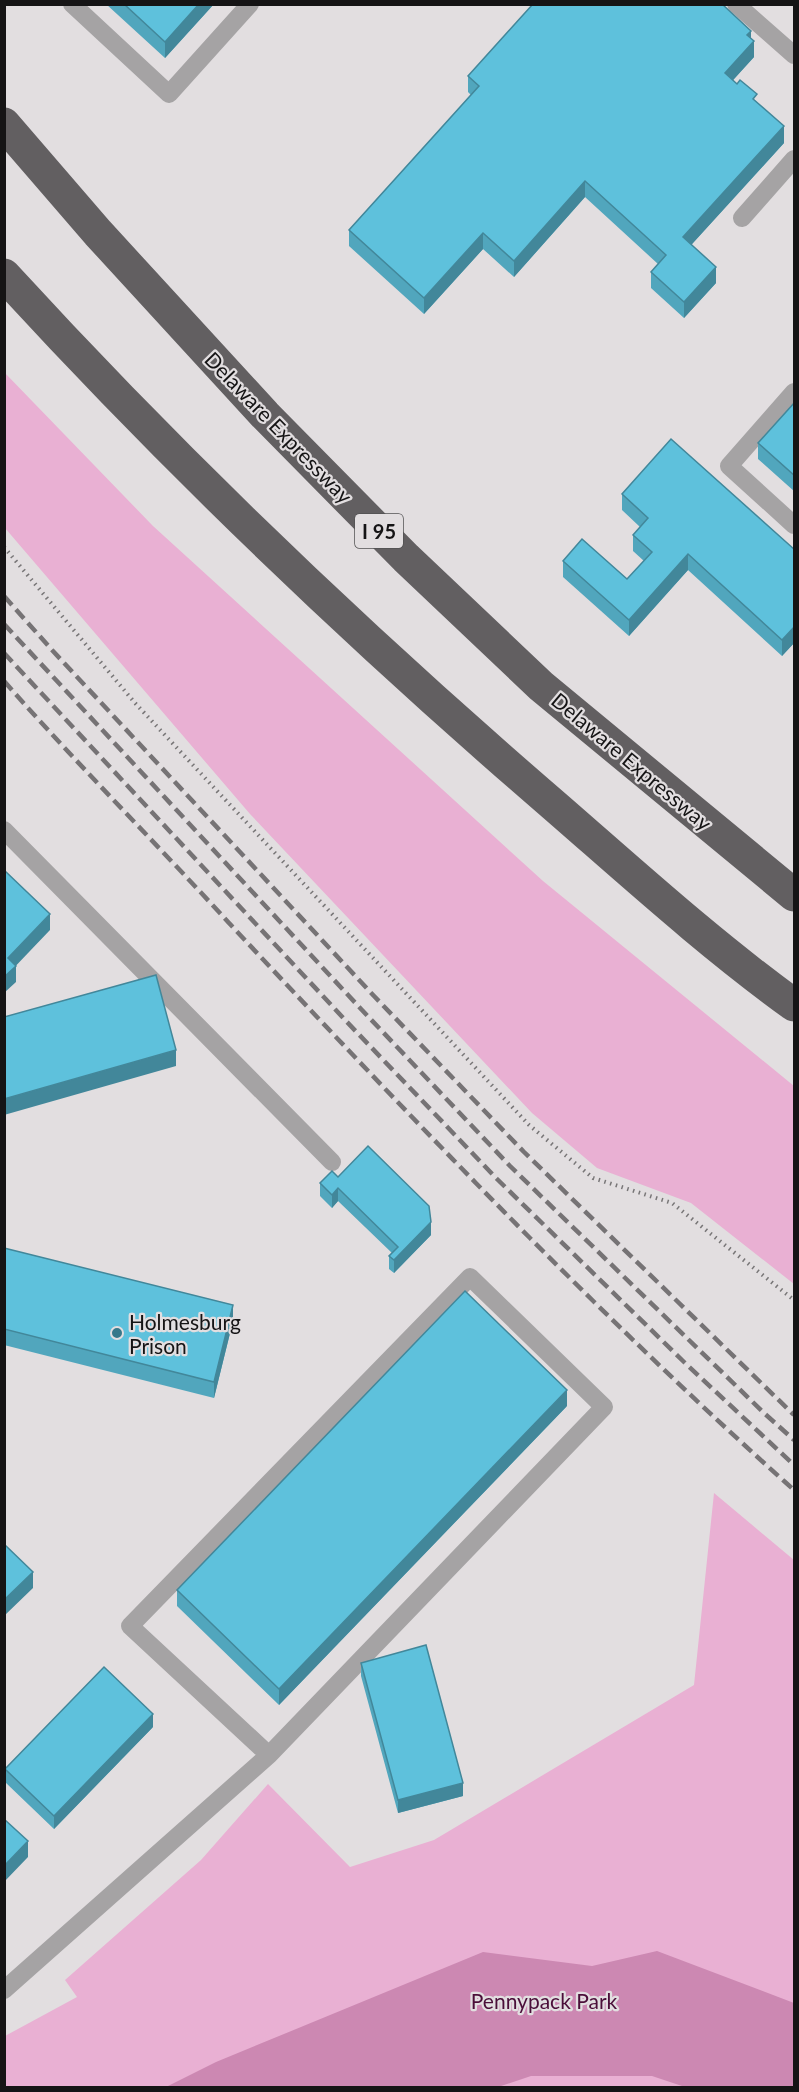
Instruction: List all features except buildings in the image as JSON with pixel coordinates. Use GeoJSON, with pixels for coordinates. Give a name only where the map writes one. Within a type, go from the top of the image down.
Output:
{"type":"FeatureCollection","features":[{"type":"Feature","properties":{"kind":"highway","name":"Delaware Expressway"},"geometry":{"type":"LineString","coordinates":[[4,124],[98,233],[257,406],[406,558],[541,686],[795,895]]}},
{"type":"Feature","properties":{"kind":"highway"},"geometry":{"type":"LineString","coordinates":[[4,275],[69,345],[259,538],[460,724],[682,915],[795,1005]]}},
{"type":"Feature","properties":{"kind":"lane"},"geometry":{"type":"LineString","coordinates":[[72,4],[169,94],[250,4]]}},
{"type":"Feature","properties":{"kind":"lane"},"geometry":{"type":"LineString","coordinates":[[736,4],[795,55]]}},
{"type":"Feature","properties":{"kind":"lane"},"geometry":{"type":"LineString","coordinates":[[742,218],[795,159]]}},
{"type":"Feature","properties":{"kind":"lane"},"geometry":{"type":"LineString","coordinates":[[795,392],[729,466],[795,525]]}},
{"type":"Feature","properties":{"kind":"lane"},"geometry":{"type":"LineString","coordinates":[[4,830],[332,1162]]}},
{"type":"Feature","properties":{"kind":"lane"},"geometry":{"type":"LineString","coordinates":[[4,1990],[269,1755],[604,1407],[470,1277],[130,1626],[269,1755]]}},
{"type":"Feature","properties":{"kind":"path"},"geometry":{"type":"LineString","coordinates":[[4,547],[135,703],[529,1125],[593,1178],[672,1203],[795,1300]]}},
{"type":"Feature","properties":{"kind":"green space"},"geometry":{"type":"Polygon","coordinates":[[[4,372],[153,526],[543,881],[794,1086],[794,1284],[691,1203],[597,1168],[532,1113],[250,814],[5,528],[4,372]]]}},
{"type":"Feature","properties":{"kind":"green space"},"geometry":{"type":"Polygon","coordinates":[[[714,1493],[794,1560],[794,2087],[5,2088],[5,2036],[77,1997],[65,1980],[201,1860],[268,1784],[350,1867],[434,1840],[694,1685],[714,1493]]]}},
{"type":"Feature","properties":{"kind":"shaded area","name":"Pennypack Park"},"geometry":{"type":"Polygon","coordinates":[[[657,1951],[794,2003],[794,2087],[685,2087],[652,2076],[531,2076],[495,2088],[166,2087],[216,2062],[483,1952],[592,1966],[657,1951]]]}},
{"type":"Feature","properties":{"kind":"railway"},"geometry":{"type":"LineString","coordinates":[[4,596],[374,996],[524,1152],[794,1415]]}},
{"type":"Feature","properties":{"kind":"railway"},"geometry":{"type":"LineString","coordinates":[[4,624],[510,1166],[794,1440]]}},
{"type":"Feature","properties":{"kind":"railway"},"geometry":{"type":"LineString","coordinates":[[4,653],[347,1022],[497,1179],[684,1362],[794,1465]]}},
{"type":"Feature","properties":{"kind":"railway"},"geometry":{"type":"LineString","coordinates":[[4,681],[297,996],[505,1213],[647,1354],[794,1490]]}},
{"type":"Feature","properties":{"kind":"place","name":"Holmesburg Prison"},"geometry":{"type":"Point","coordinates":[117,1333]}}]}
